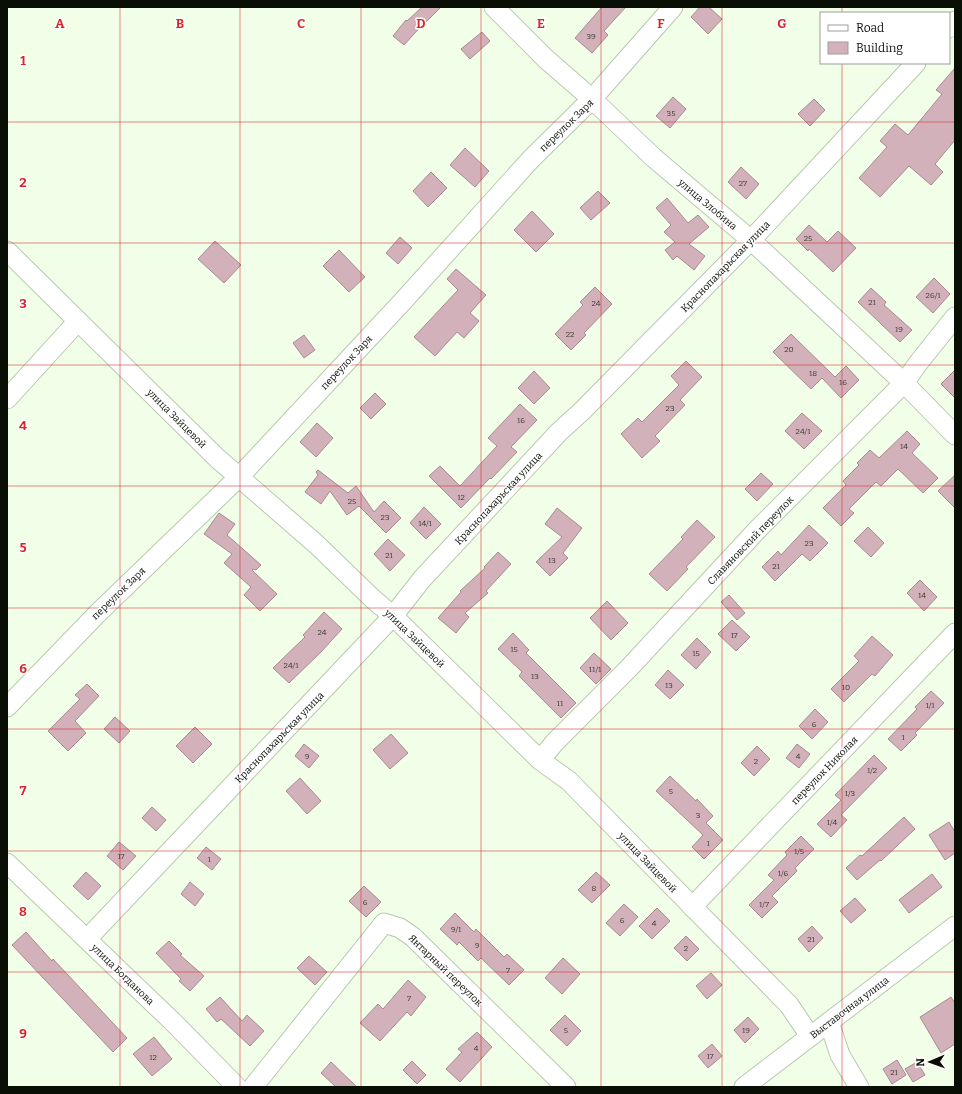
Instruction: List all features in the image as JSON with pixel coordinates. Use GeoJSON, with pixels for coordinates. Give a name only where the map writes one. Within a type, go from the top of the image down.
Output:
{"type":"FeatureCollection","features":[{"type":"Feature","properties":{"kind":"street","name":"улица Злобина"},"geometry":{"type":"LineString","coordinates":[[494,7],[546,59],[654,158],[751,240],[904,383],[955,435]]}},
{"type":"Feature","properties":{"kind":"street","name":"переулок Заря"},"geometry":{"type":"LineString","coordinates":[[7,707],[99,612],[239,477],[404,300],[531,159],[592,100],[673,7]]}},
{"type":"Feature","properties":{"kind":"street","name":"Краснопахарьская улица"},"geometry":{"type":"LineString","coordinates":[[87,939],[393,616],[422,579],[559,432],[582,411],[751,240],[915,64]]}},
{"type":"Feature","properties":{"kind":"street","name":"улица Зайцевой"},"geometry":{"type":"LineString","coordinates":[[7,251],[217,458],[316,544],[393,616],[540,760],[569,781],[789,1005],[810,1036]]}},
{"type":"Feature","properties":{"kind":"street","name":"Славяновский переулок"},"geometry":{"type":"LineString","coordinates":[[540,760],[555,742],[629,668],[759,528],[904,383],[955,317]]}},
{"type":"Feature","properties":{"kind":"street"},"geometry":{"type":"LineString","coordinates":[[7,399],[78,321]]}},
{"type":"Feature","properties":{"kind":"street","name":"переулок Николая"},"geometry":{"type":"LineString","coordinates":[[692,907],[955,634]]}},
{"type":"Feature","properties":{"kind":"street","name":"улица Богданова"},"geometry":{"type":"LineString","coordinates":[[7,863],[172,1021],[237,1087]]}},
{"type":"Feature","properties":{"kind":"street","name":"Янтарный переулок"},"geometry":{"type":"LineString","coordinates":[[253,1087],[384,924],[400,928],[413,937],[566,1087]]}},
{"type":"Feature","properties":{"kind":"street","name":"Выставочная улица"},"geometry":{"type":"LineString","coordinates":[[744,1087],[955,926]]}},
{"type":"Feature","properties":{"kind":"street"},"geometry":{"type":"LineString","coordinates":[[828,1022],[840,1055],[859,1087]]}},
{"type":"Feature","properties":{"kind":"building"},"geometry":{"type":"Polygon","coordinates":[[[422,7],[441,7],[404,45],[393,36],[406,20],[407,21],[422,7]]]}},
{"type":"Feature","properties":{"kind":"building"},"geometry":{"type":"Polygon","coordinates":[[[602,7],[626,7],[604,31],[608,35],[592,53],[575,38],[602,7]]]}},
{"type":"Feature","properties":{"kind":"building"},"geometry":{"type":"Polygon","coordinates":[[[700,7],[709,7],[722,19],[708,34],[691,17],[700,7]]]}},
{"type":"Feature","properties":{"kind":"building"},"geometry":{"type":"Polygon","coordinates":[[[482,32],[490,41],[470,59],[461,49],[482,32]]]}},
{"type":"Feature","properties":{"kind":"building"},"geometry":{"type":"Polygon","coordinates":[[[955,68],[955,140],[935,164],[943,172],[931,185],[909,166],[880,197],[859,178],[887,147],[880,141],[895,124],[908,135],[942,94],[936,90],[955,68]]]}},
{"type":"Feature","properties":{"kind":"building"},"geometry":{"type":"Polygon","coordinates":[[[673,97],[686,109],[670,128],[656,116],[673,97]]]}},
{"type":"Feature","properties":{"kind":"building"},"geometry":{"type":"Polygon","coordinates":[[[814,99],[825,110],[810,126],[798,114],[814,99]]]}},
{"type":"Feature","properties":{"kind":"building"},"geometry":{"type":"Polygon","coordinates":[[[465,148],[489,171],[475,187],[450,165],[465,148]]]}},
{"type":"Feature","properties":{"kind":"building"},"geometry":{"type":"Polygon","coordinates":[[[741,167],[759,184],[746,199],[728,182],[741,167]]]}},
{"type":"Feature","properties":{"kind":"building"},"geometry":{"type":"Polygon","coordinates":[[[431,172],[447,188],[428,207],[413,191],[431,172]]]}},
{"type":"Feature","properties":{"kind":"building"},"geometry":{"type":"Polygon","coordinates":[[[598,191],[610,203],[591,220],[580,208],[598,191]]]}},
{"type":"Feature","properties":{"kind":"building"},"geometry":{"type":"Polygon","coordinates":[[[667,198],[688,223],[698,215],[709,227],[689,244],[705,256],[694,270],[677,256],[673,260],[665,250],[675,242],[664,232],[671,225],[656,208],[667,198]]]}},
{"type":"Feature","properties":{"kind":"building"},"geometry":{"type":"Polygon","coordinates":[[[532,211],[554,234],[536,252],[514,230],[532,211]]]}},
{"type":"Feature","properties":{"kind":"building"},"geometry":{"type":"Polygon","coordinates":[[[809,225],[827,242],[838,231],[856,248],[833,272],[796,239],[809,225]]]}},
{"type":"Feature","properties":{"kind":"building"},"geometry":{"type":"Polygon","coordinates":[[[400,237],[412,248],[398,264],[386,253],[400,237]]]}},
{"type":"Feature","properties":{"kind":"building"},"geometry":{"type":"Polygon","coordinates":[[[215,241],[241,265],[224,283],[198,259],[215,241]]]}},
{"type":"Feature","properties":{"kind":"building"},"geometry":{"type":"Polygon","coordinates":[[[339,250],[365,277],[349,292],[323,266],[339,250]]]}},
{"type":"Feature","properties":{"kind":"building"},"geometry":{"type":"Polygon","coordinates":[[[456,269],[486,295],[470,313],[479,321],[464,338],[457,332],[435,356],[414,337],[458,290],[447,279],[456,269]]]}},
{"type":"Feature","properties":{"kind":"building"},"geometry":{"type":"Polygon","coordinates":[[[934,278],[950,294],[933,313],[916,297],[934,278]]]}},
{"type":"Feature","properties":{"kind":"building"},"geometry":{"type":"Polygon","coordinates":[[[595,287],[612,304],[584,333],[586,335],[571,350],[555,334],[583,305],[580,302],[595,287]]]}},
{"type":"Feature","properties":{"kind":"building"},"geometry":{"type":"Polygon","coordinates":[[[871,288],[886,302],[884,305],[912,330],[900,342],[858,302],[871,288]]]}},
{"type":"Feature","properties":{"kind":"building"},"geometry":{"type":"Polygon","coordinates":[[[791,334],[835,377],[846,366],[859,380],[841,398],[822,378],[811,389],[773,352],[791,334]]]}},
{"type":"Feature","properties":{"kind":"building"},"geometry":{"type":"Polygon","coordinates":[[[304,335],[315,350],[304,358],[293,343],[304,335]]]}},
{"type":"Feature","properties":{"kind":"building"},"geometry":{"type":"Polygon","coordinates":[[[686,361],[702,377],[680,400],[685,405],[655,436],[660,441],[642,458],[621,434],[638,418],[642,422],[679,385],[671,376],[686,361]]]}},
{"type":"Feature","properties":{"kind":"building"},"geometry":{"type":"Polygon","coordinates":[[[955,370],[955,398],[941,384],[955,370]]]}},
{"type":"Feature","properties":{"kind":"building"},"geometry":{"type":"Polygon","coordinates":[[[534,371],[550,388],[534,404],[518,388],[534,371]]]}},
{"type":"Feature","properties":{"kind":"building"},"geometry":{"type":"Polygon","coordinates":[[[375,393],[386,404],[371,419],[360,408],[375,393]]]}},
{"type":"Feature","properties":{"kind":"building"},"geometry":{"type":"Polygon","coordinates":[[[520,404],[537,420],[511,447],[517,452],[461,508],[429,476],[440,466],[460,486],[497,446],[488,438],[520,404]]]}},
{"type":"Feature","properties":{"kind":"building"},"geometry":{"type":"Polygon","coordinates":[[[802,413],[822,431],[804,449],[785,431],[802,413]]]}},
{"type":"Feature","properties":{"kind":"building"},"geometry":{"type":"Polygon","coordinates":[[[317,423],[333,438],[316,457],[300,442],[317,423]]]}},
{"type":"Feature","properties":{"kind":"building"},"geometry":{"type":"Polygon","coordinates":[[[907,431],[920,444],[912,453],[938,478],[923,493],[898,469],[881,486],[876,482],[849,509],[854,513],[841,526],[823,508],[846,485],[843,481],[859,465],[857,463],[870,450],[879,458],[907,431]]]}},
{"type":"Feature","properties":{"kind":"building"},"geometry":{"type":"Polygon","coordinates":[[[318,470],[348,493],[356,486],[374,512],[384,501],[401,518],[386,533],[359,506],[347,515],[330,491],[321,504],[305,492],[318,475],[316,472],[318,470]]]}},
{"type":"Feature","properties":{"kind":"building"},"geometry":{"type":"Polygon","coordinates":[[[761,473],[773,484],[757,501],[745,489],[761,473]]]}},
{"type":"Feature","properties":{"kind":"building"},"geometry":{"type":"Polygon","coordinates":[[[955,475],[955,508],[938,491],[955,475]]]}},
{"type":"Feature","properties":{"kind":"building"},"geometry":{"type":"Polygon","coordinates":[[[424,507],[441,524],[426,539],[410,523],[424,507]]]}},
{"type":"Feature","properties":{"kind":"building"},"geometry":{"type":"Polygon","coordinates":[[[557,508],[582,528],[563,553],[568,558],[550,576],[536,562],[562,537],[545,524],[557,508]]]}},
{"type":"Feature","properties":{"kind":"building"},"geometry":{"type":"Polygon","coordinates":[[[219,513],[235,524],[227,535],[261,565],[256,570],[252,570],[277,594],[260,611],[244,595],[251,587],[224,563],[232,554],[204,534],[219,513]]]}},
{"type":"Feature","properties":{"kind":"building"},"geometry":{"type":"Polygon","coordinates":[[[697,520],[715,537],[686,567],[688,569],[667,591],[649,574],[683,539],[681,537],[697,520]]]}},
{"type":"Feature","properties":{"kind":"building"},"geometry":{"type":"Polygon","coordinates":[[[809,525],[828,543],[810,561],[802,554],[775,581],[762,567],[778,551],[781,555],[809,525]]]}},
{"type":"Feature","properties":{"kind":"building"},"geometry":{"type":"Polygon","coordinates":[[[868,527],[884,543],[871,557],[854,541],[868,527]]]}},
{"type":"Feature","properties":{"kind":"building"},"geometry":{"type":"Polygon","coordinates":[[[388,539],[405,555],[390,571],[374,554],[388,539]]]}},
{"type":"Feature","properties":{"kind":"building"},"geometry":{"type":"Polygon","coordinates":[[[498,552],[511,564],[486,591],[488,593],[465,613],[469,617],[456,633],[438,618],[461,592],[460,591],[485,568],[484,567],[498,552]]]}},
{"type":"Feature","properties":{"kind":"building"},"geometry":{"type":"Polygon","coordinates":[[[920,580],[937,597],[924,611],[907,593],[920,580]]]}},
{"type":"Feature","properties":{"kind":"building"},"geometry":{"type":"Polygon","coordinates":[[[729,595],[745,613],[737,620],[721,602],[729,595]]]}},
{"type":"Feature","properties":{"kind":"building"},"geometry":{"type":"Polygon","coordinates":[[[607,601],[628,623],[611,640],[590,618],[607,601]]]}},
{"type":"Feature","properties":{"kind":"building"},"geometry":{"type":"Polygon","coordinates":[[[324,612],[342,629],[289,683],[273,668],[305,637],[303,635],[324,612]]]}},
{"type":"Feature","properties":{"kind":"building"},"geometry":{"type":"Polygon","coordinates":[[[732,620],[750,637],[736,651],[718,634],[732,620]]]}},
{"type":"Feature","properties":{"kind":"building"},"geometry":{"type":"Polygon","coordinates":[[[513,633],[529,650],[526,653],[576,703],[561,718],[519,676],[522,672],[498,649],[513,633]]]}},
{"type":"Feature","properties":{"kind":"building"},"geometry":{"type":"Polygon","coordinates":[[[872,636],[893,655],[875,676],[872,674],[844,702],[831,689],[859,661],[854,656],[872,636]]]}},
{"type":"Feature","properties":{"kind":"building"},"geometry":{"type":"Polygon","coordinates":[[[697,638],[711,652],[696,669],[681,655],[697,638]]]}},
{"type":"Feature","properties":{"kind":"building"},"geometry":{"type":"Polygon","coordinates":[[[594,653],[611,669],[596,684],[580,668],[594,653]]]}},
{"type":"Feature","properties":{"kind":"building"},"geometry":{"type":"Polygon","coordinates":[[[668,670],[684,685],[670,699],[655,685],[668,670]]]}},
{"type":"Feature","properties":{"kind":"building"},"geometry":{"type":"Polygon","coordinates":[[[87,684],[99,696],[75,721],[86,733],[68,751],[48,731],[80,699],[75,695],[87,684]]]}},
{"type":"Feature","properties":{"kind":"building"},"geometry":{"type":"Polygon","coordinates":[[[931,691],[944,703],[915,733],[917,735],[901,751],[888,739],[917,709],[915,707],[931,691]]]}},
{"type":"Feature","properties":{"kind":"building"},"geometry":{"type":"Polygon","coordinates":[[[815,709],[828,722],[812,739],[799,726],[815,709]]]}},
{"type":"Feature","properties":{"kind":"building"},"geometry":{"type":"Polygon","coordinates":[[[115,717],[130,731],[119,743],[104,729],[115,717]]]}},
{"type":"Feature","properties":{"kind":"building"},"geometry":{"type":"Polygon","coordinates":[[[195,727],[212,744],[193,763],[176,746],[195,727]]]}},
{"type":"Feature","properties":{"kind":"building"},"geometry":{"type":"Polygon","coordinates":[[[391,734],[408,753],[390,769],[373,750],[391,734]]]}},
{"type":"Feature","properties":{"kind":"building"},"geometry":{"type":"Polygon","coordinates":[[[304,744],[319,756],[309,768],[295,756],[304,744]]]}},
{"type":"Feature","properties":{"kind":"building"},"geometry":{"type":"Polygon","coordinates":[[[797,744],[810,754],[799,768],[786,758],[797,744]]]}},
{"type":"Feature","properties":{"kind":"building"},"geometry":{"type":"Polygon","coordinates":[[[757,746],[770,759],[754,776],[741,763],[757,746]]]}},
{"type":"Feature","properties":{"kind":"building"},"geometry":{"type":"Polygon","coordinates":[[[874,755],[887,768],[841,815],[847,820],[831,837],[817,824],[841,800],[835,795],[874,755]]]}},
{"type":"Feature","properties":{"kind":"building"},"geometry":{"type":"Polygon","coordinates":[[[670,776],[696,801],[697,799],[713,816],[706,823],[723,840],[704,859],[692,847],[703,835],[656,791],[670,776]]]}},
{"type":"Feature","properties":{"kind":"building"},"geometry":{"type":"Polygon","coordinates":[[[300,778],[321,801],[307,814],[286,791],[300,778]]]}},
{"type":"Feature","properties":{"kind":"building"},"geometry":{"type":"Polygon","coordinates":[[[152,807],[166,820],[156,831],[142,818],[152,807]]]}},
{"type":"Feature","properties":{"kind":"building"},"geometry":{"type":"Polygon","coordinates":[[[904,817],[915,829],[881,861],[880,860],[857,880],[846,868],[860,855],[862,856],[904,817]]]}},
{"type":"Feature","properties":{"kind":"building"},"geometry":{"type":"Polygon","coordinates":[[[949,822],[955,832],[955,853],[945,860],[929,835],[949,822]]]}},
{"type":"Feature","properties":{"kind":"building"},"geometry":{"type":"Polygon","coordinates":[[[801,836],[814,849],[795,868],[797,871],[772,896],[778,902],[762,918],[749,905],[774,880],[768,875],[787,855],[785,852],[801,836]]]}},
{"type":"Feature","properties":{"kind":"building"},"geometry":{"type":"Polygon","coordinates":[[[119,842],[136,856],[123,870],[107,856],[119,842]]]}},
{"type":"Feature","properties":{"kind":"building"},"geometry":{"type":"Polygon","coordinates":[[[206,847],[221,859],[212,870],[197,858],[206,847]]]}},
{"type":"Feature","properties":{"kind":"building"},"geometry":{"type":"Polygon","coordinates":[[[86,872],[101,886],[88,900],[73,886],[86,872]]]}},
{"type":"Feature","properties":{"kind":"building"},"geometry":{"type":"Polygon","coordinates":[[[596,872],[610,885],[592,903],[578,890],[596,872]]]}},
{"type":"Feature","properties":{"kind":"building"},"geometry":{"type":"Polygon","coordinates":[[[932,874],[942,887],[909,913],[899,900],[932,874]]]}},
{"type":"Feature","properties":{"kind":"building"},"geometry":{"type":"Polygon","coordinates":[[[190,882],[204,894],[195,906],[181,894],[190,882]]]}},
{"type":"Feature","properties":{"kind":"building"},"geometry":{"type":"Polygon","coordinates":[[[364,886],[381,902],[366,917],[349,901],[364,886]]]}},
{"type":"Feature","properties":{"kind":"building"},"geometry":{"type":"Polygon","coordinates":[[[855,898],[866,910],[851,923],[840,911],[855,898]]]}},
{"type":"Feature","properties":{"kind":"building"},"geometry":{"type":"Polygon","coordinates":[[[624,904],[638,917],[620,936],[606,923],[624,904]]]}},
{"type":"Feature","properties":{"kind":"building"},"geometry":{"type":"Polygon","coordinates":[[[657,908],[670,921],[652,939],[639,926],[657,908]]]}},
{"type":"Feature","properties":{"kind":"building"},"geometry":{"type":"Polygon","coordinates":[[[455,913],[474,932],[476,929],[504,957],[507,954],[524,970],[509,985],[481,958],[478,961],[459,942],[457,945],[440,929],[455,913]]]}},
{"type":"Feature","properties":{"kind":"building"},"geometry":{"type":"Polygon","coordinates":[[[812,926],[823,938],[809,952],[798,939],[812,926]]]}},
{"type":"Feature","properties":{"kind":"building"},"geometry":{"type":"Polygon","coordinates":[[[26,932],[127,1038],[113,1052],[12,945],[26,932]]]}},
{"type":"Feature","properties":{"kind":"building"},"geometry":{"type":"Polygon","coordinates":[[[686,936],[699,949],[687,961],[674,948],[686,936]]]}},
{"type":"Feature","properties":{"kind":"building"},"geometry":{"type":"Polygon","coordinates":[[[169,941],[182,954],[180,955],[204,976],[190,991],[179,981],[181,979],[156,953],[169,941]]]}},
{"type":"Feature","properties":{"kind":"building"},"geometry":{"type":"Polygon","coordinates":[[[309,956],[327,972],[315,985],[297,968],[309,956]]]}},
{"type":"Feature","properties":{"kind":"building"},"geometry":{"type":"Polygon","coordinates":[[[563,958],[580,974],[562,994],[545,978],[563,958]]]}},
{"type":"Feature","properties":{"kind":"building"},"geometry":{"type":"Polygon","coordinates":[[[711,973],[722,985],[707,999],[696,986],[711,973]]]}},
{"type":"Feature","properties":{"kind":"building"},"geometry":{"type":"Polygon","coordinates":[[[408,980],[426,997],[411,1016],[407,1012],[380,1041],[360,1023],[378,1004],[383,1009],[408,980]]]}},
{"type":"Feature","properties":{"kind":"building"},"geometry":{"type":"Polygon","coordinates":[[[220,997],[242,1021],[247,1015],[264,1031],[250,1046],[221,1019],[217,1022],[206,1009],[220,997]]]}},
{"type":"Feature","properties":{"kind":"building"},"geometry":{"type":"Polygon","coordinates":[[[951,997],[955,1003],[955,1044],[941,1053],[920,1017],[951,997]]]}},
{"type":"Feature","properties":{"kind":"building"},"geometry":{"type":"Polygon","coordinates":[[[565,1015],[581,1031],[567,1046],[550,1030],[565,1015]]]}},
{"type":"Feature","properties":{"kind":"building"},"geometry":{"type":"Polygon","coordinates":[[[748,1017],[759,1029],[745,1043],[734,1030],[748,1017]]]}},
{"type":"Feature","properties":{"kind":"building"},"geometry":{"type":"Polygon","coordinates":[[[477,1032],[492,1047],[460,1082],[446,1069],[462,1052],[458,1049],[477,1032]]]}},
{"type":"Feature","properties":{"kind":"building"},"geometry":{"type":"Polygon","coordinates":[[[154,1037],[172,1059],[152,1076],[133,1054],[154,1037]]]}},
{"type":"Feature","properties":{"kind":"building"},"geometry":{"type":"Polygon","coordinates":[[[712,1044],[722,1056],[708,1068],[698,1056],[712,1044]]]}},
{"type":"Feature","properties":{"kind":"building"},"geometry":{"type":"Polygon","coordinates":[[[897,1060],[906,1075],[892,1084],[883,1069],[897,1060]]]}},
{"type":"Feature","properties":{"kind":"building"},"geometry":{"type":"Polygon","coordinates":[[[412,1061],[426,1075],[417,1084],[403,1070],[412,1061]]]}},
{"type":"Feature","properties":{"kind":"building"},"geometry":{"type":"Polygon","coordinates":[[[331,1062],[357,1087],[336,1087],[321,1073],[331,1062]]]}},
{"type":"Feature","properties":{"kind":"building"},"geometry":{"type":"Polygon","coordinates":[[[917,1062],[925,1075],[913,1082],[905,1069],[917,1062]]]}}]}
